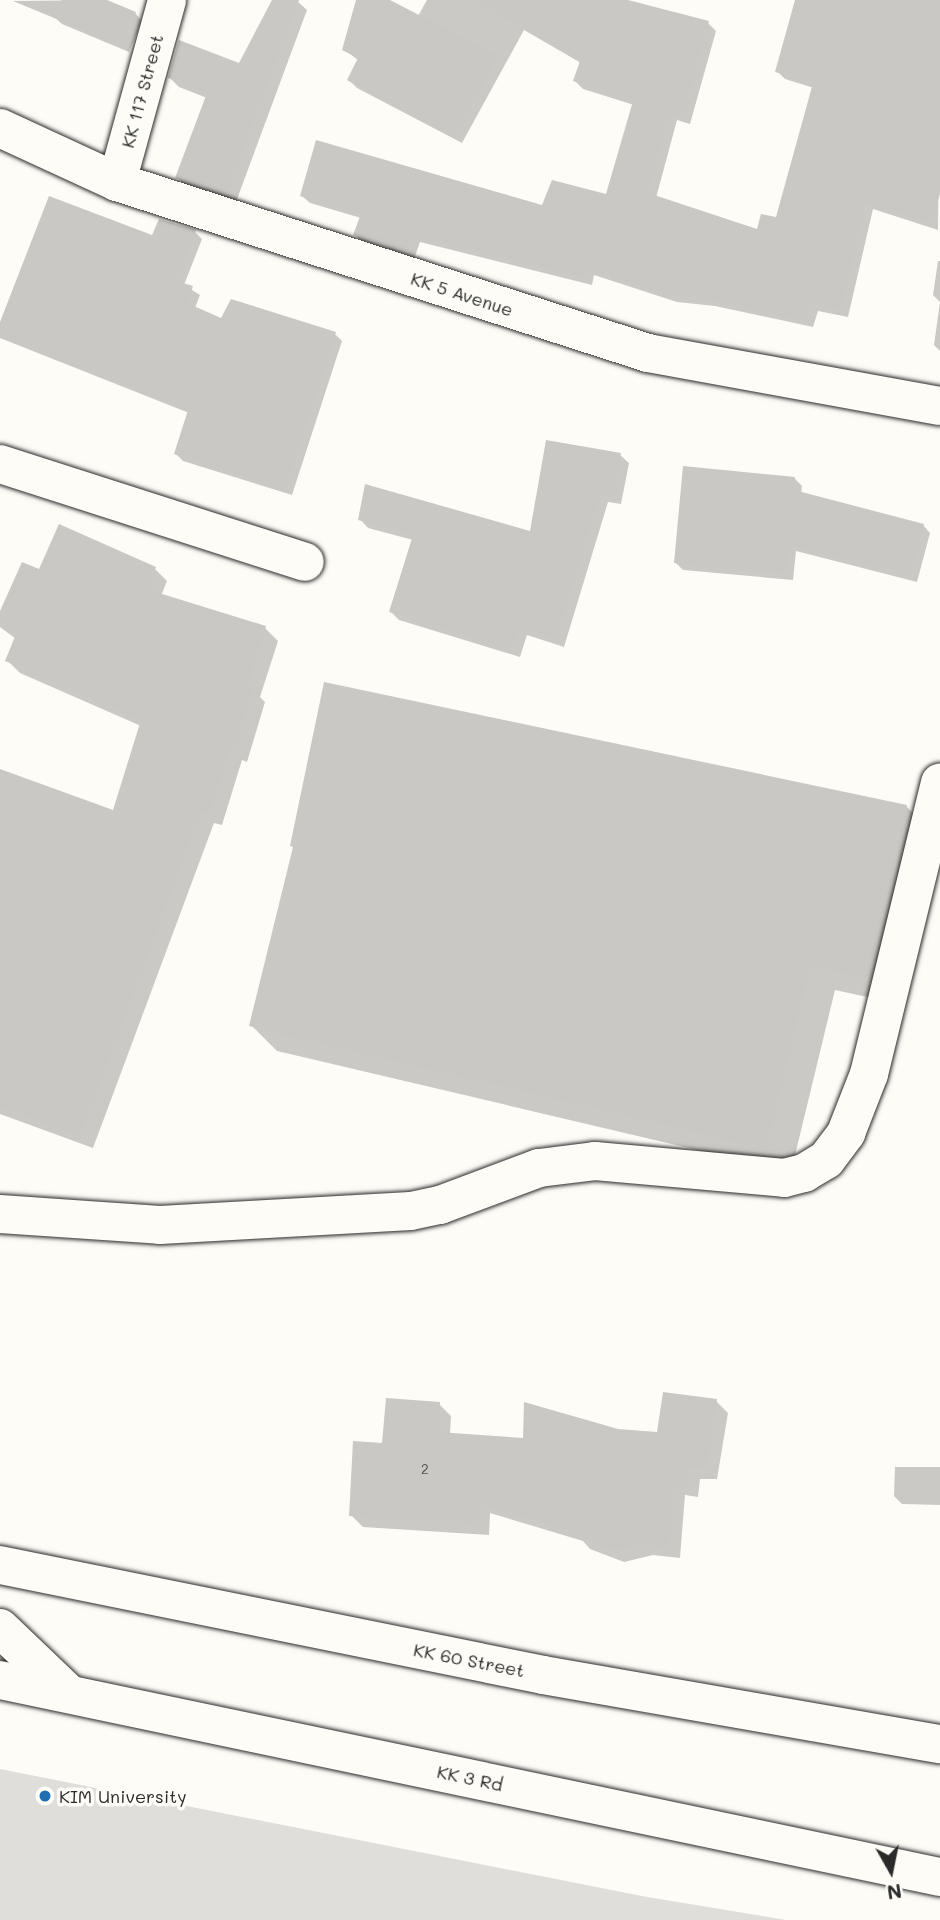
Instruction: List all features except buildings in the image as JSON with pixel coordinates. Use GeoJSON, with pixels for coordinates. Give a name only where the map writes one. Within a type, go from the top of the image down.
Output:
{"type":"FeatureCollection","features":[{"type":"Feature","properties":{"kind":"main road","name":"KK 117 Street"},"geometry":{"type":"LineString","coordinates":[[117,182],[167,0]]}},
{"type":"Feature","properties":{"kind":"main road","name":"KK 5 Avenue"},"geometry":{"type":"LineString","coordinates":[[0,128],[117,182],[648,353],[940,406]]}},
{"type":"Feature","properties":{"kind":"main road"},"geometry":{"type":"LineString","coordinates":[[0,464],[305,562]]}},
{"type":"Feature","properties":{"kind":"main road"},"geometry":{"type":"LineString","coordinates":[[0,1213],[160,1226],[411,1211],[440,1205],[540,1168],[594,1161],[784,1178],[804,1173],[826,1160],[846,1133],[869,1074],[940,783]]}},
{"type":"Feature","properties":{"kind":"main road","name":"KK 60 Street"},"geometry":{"type":"LineString","coordinates":[[0,1565],[543,1675],[940,1744]]}},
{"type":"Feature","properties":{"kind":"main road"},"geometry":{"type":"LineString","coordinates":[[0,1628],[67,1692]]}},
{"type":"Feature","properties":{"kind":"main road","name":"KK 3 Rd"},"geometry":{"type":"LineString","coordinates":[[0,1680],[940,1877]]}},
{"type":"Feature","properties":{"kind":"shaded area"},"geometry":{"type":"Polygon","coordinates":[[[0,1769],[647,1897],[786,1920],[0,1920],[0,1769]]]}},
{"type":"Feature","properties":{"kind":"place","name":"KIM University"},"geometry":{"type":"Point","coordinates":[45,1796]}}]}
